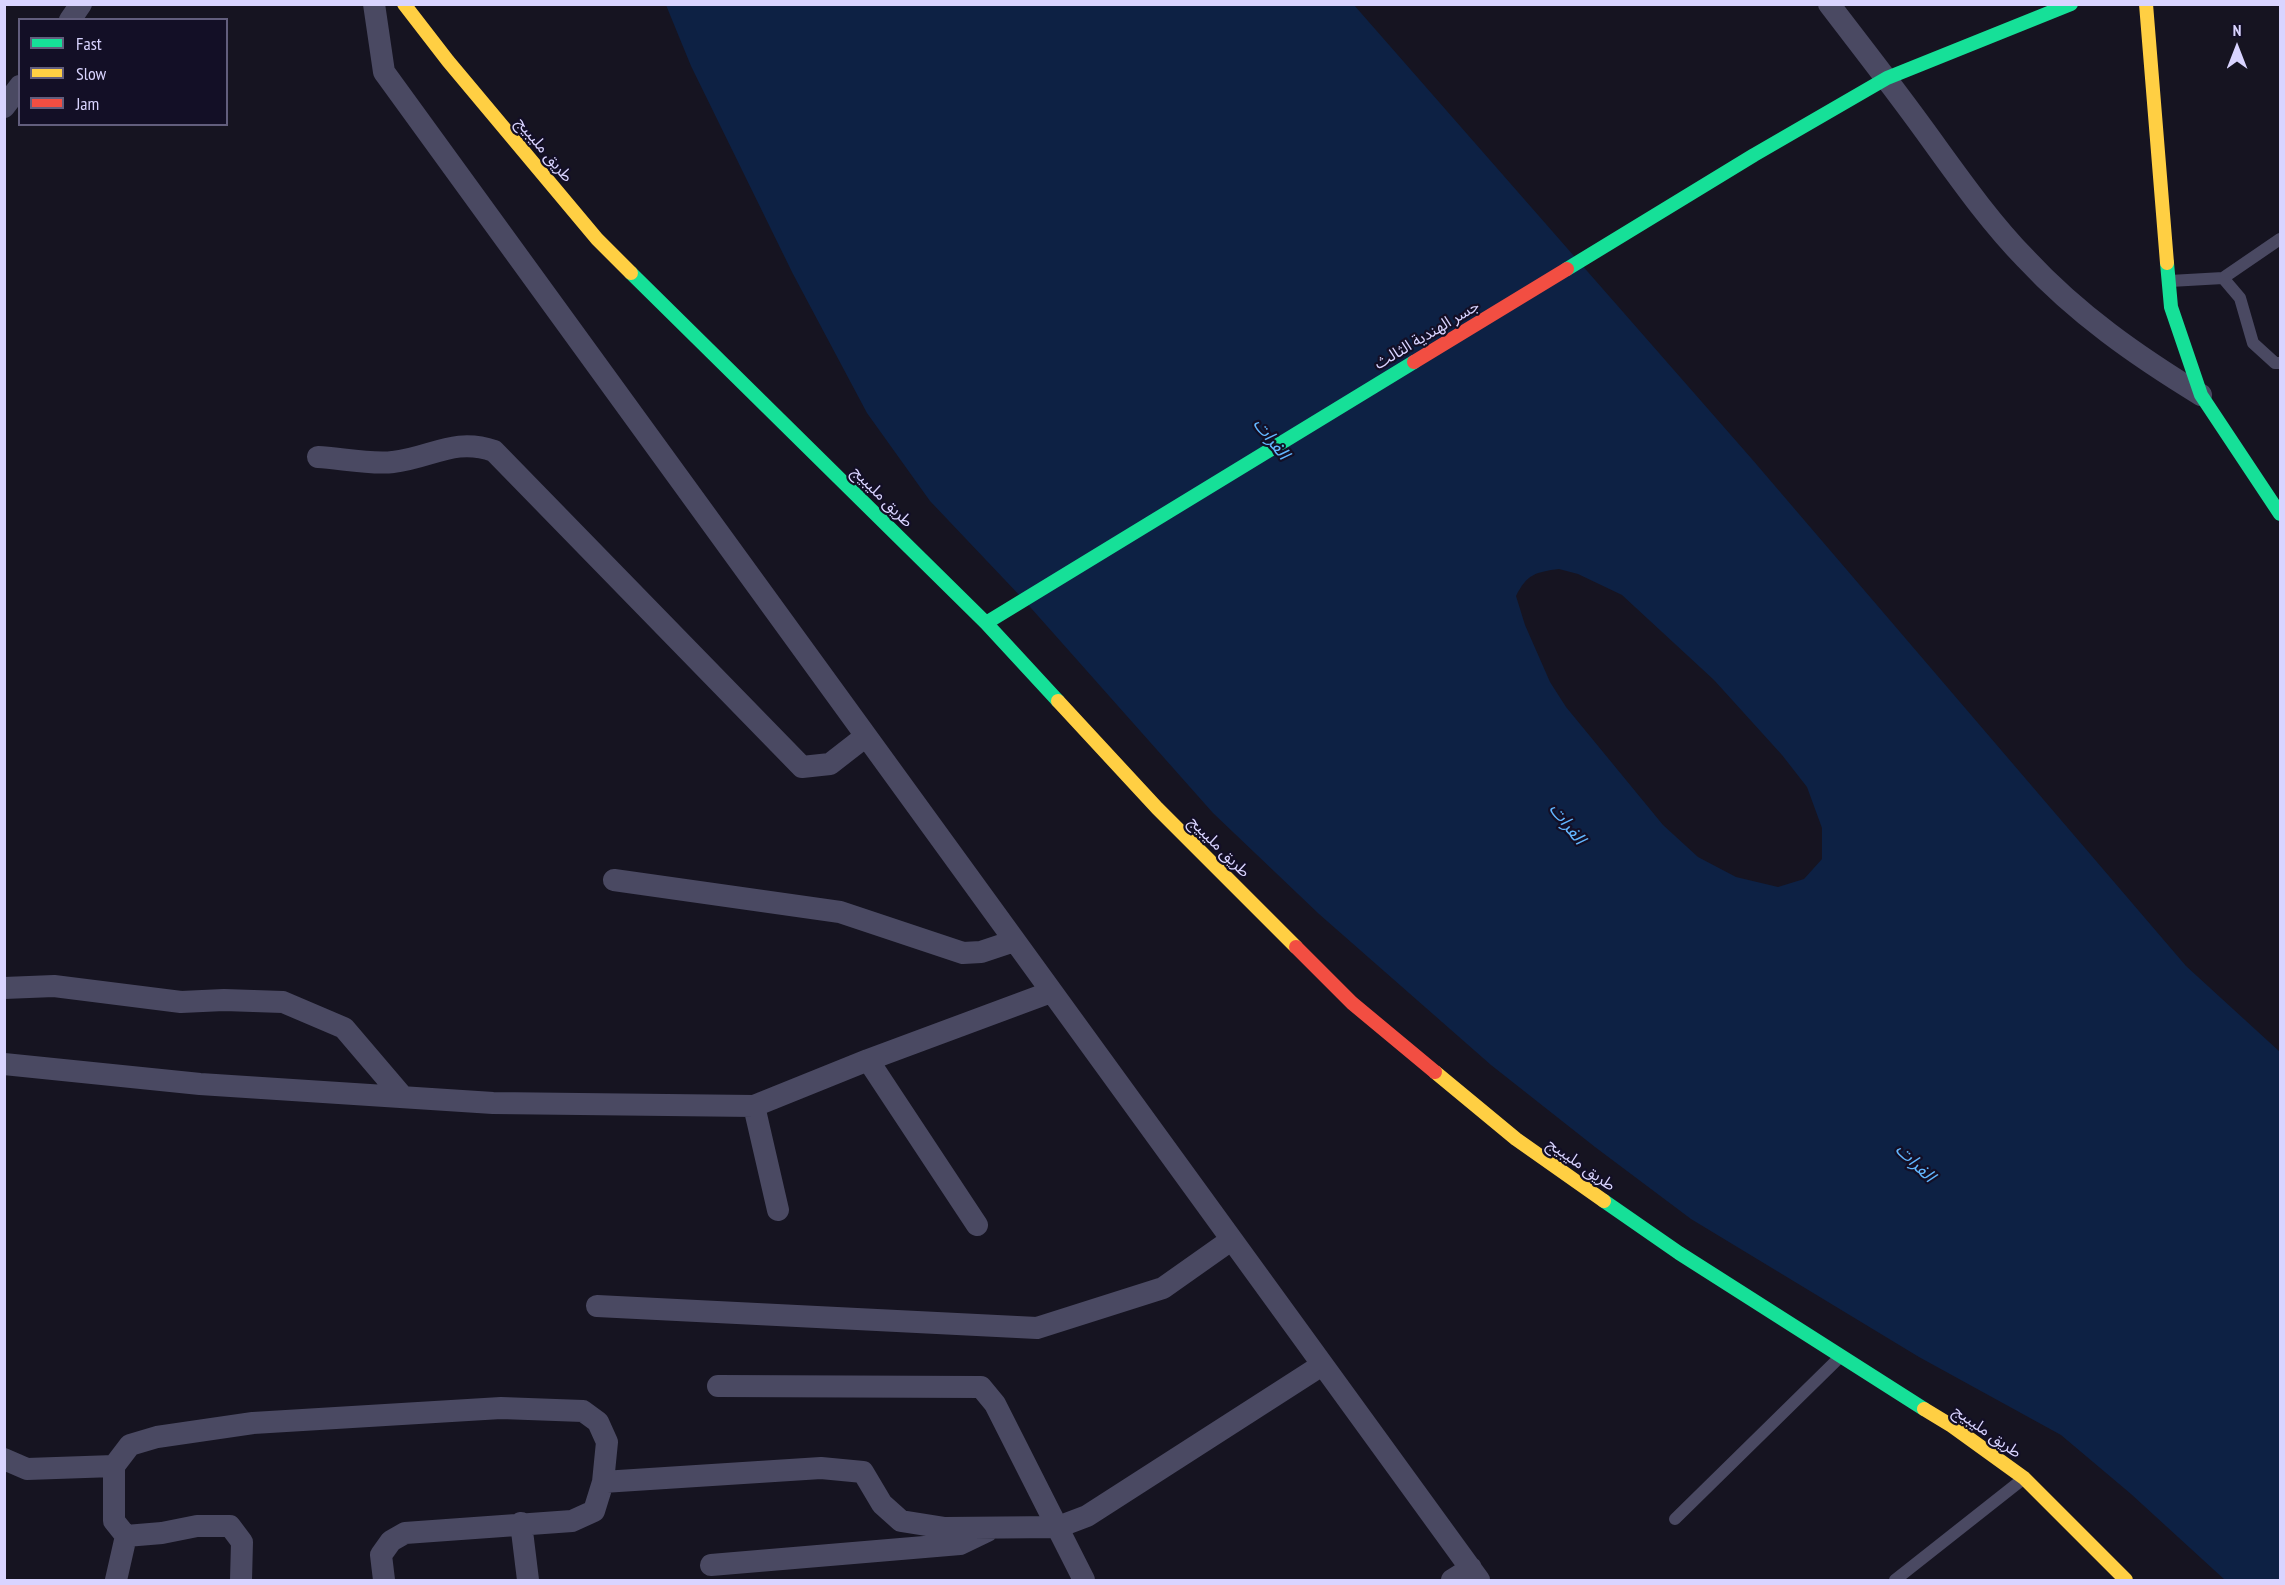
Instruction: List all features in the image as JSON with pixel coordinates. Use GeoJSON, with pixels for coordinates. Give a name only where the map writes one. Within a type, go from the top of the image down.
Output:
{"type":"FeatureCollection","features":[{"type":"Feature","properties":{"kind":"street"},"geometry":{"type":"LineString","coordinates":[[71,18],[81,4]]}},
{"type":"Feature","properties":{"kind":"street"},"geometry":{"type":"LineString","coordinates":[[374,4],[384,72],[1475,1574],[1452,1581]]}},
{"type":"Feature","properties":{"kind":"street","name":"طريق مليبيج"},"geometry":{"type":"LineString","coordinates":[[404,4],[597,239],[986,623],[1157,808],[1352,1003],[1516,1139],[1679,1253],[1952,1426],[2024,1478],[2126,1581]]}},
{"type":"Feature","properties":{"kind":"street"},"geometry":{"type":"LineString","coordinates":[[1829,4],[1887,78],[1989,218],[2026,260],[2108,333],[2153,366],[2201,395]]}},
{"type":"Feature","properties":{"kind":"street","name":"جسر الهندية الثالث"},"geometry":{"type":"LineString","coordinates":[[986,623],[1754,155],[1887,78],[2071,4]]}},
{"type":"Feature","properties":{"kind":"street"},"geometry":{"type":"LineString","coordinates":[[2146,4],[2171,308],[2201,395],[2280,514]]}},
{"type":"Feature","properties":{"kind":"street"},"geometry":{"type":"LineString","coordinates":[[4,106],[18,89]]}},
{"type":"Feature","properties":{"kind":"street"},"geometry":{"type":"LineString","coordinates":[[318,457],[392,462],[460,446],[478,446],[494,451],[802,767],[830,764],[866,736]]}},
{"type":"Feature","properties":{"kind":"street"},"geometry":{"type":"LineString","coordinates":[[614,880],[840,912],[963,953],[981,952],[1014,940]]}},
{"type":"Feature","properties":{"kind":"street"},"geometry":{"type":"LineString","coordinates":[[4,988],[54,986],[181,1002],[224,1000],[283,1002],[344,1028],[402,1096]]}},
{"type":"Feature","properties":{"kind":"street"},"geometry":{"type":"LineString","coordinates":[[4,1064],[200,1084],[493,1103],[754,1106],[868,1060],[1052,992]]}},
{"type":"Feature","properties":{"kind":"street"},"geometry":{"type":"LineString","coordinates":[[868,1060],[977,1225]]}},
{"type":"Feature","properties":{"kind":"street"},"geometry":{"type":"LineString","coordinates":[[754,1106],[778,1210]]}},
{"type":"Feature","properties":{"kind":"street"},"geometry":{"type":"LineString","coordinates":[[597,1306],[1037,1328],[1163,1288],[1231,1239]]}},
{"type":"Feature","properties":{"kind":"street"},"geometry":{"type":"LineString","coordinates":[[603,1482],[821,1468],[863,1472],[882,1504],[901,1521],[945,1528],[1058,1527],[1087,1516],[1322,1365]]}},
{"type":"Feature","properties":{"kind":"street"},"geometry":{"type":"LineString","coordinates":[[718,1386],[981,1387],[995,1404],[1084,1581]]}},
{"type":"Feature","properties":{"kind":"street"},"geometry":{"type":"LineString","coordinates":[[126,1536],[114,1521],[114,1466],[130,1445],[157,1437],[253,1423],[511,1408],[583,1411],[598,1422],[606,1442],[603,1482],[594,1511],[572,1521],[405,1533],[391,1541],[381,1555],[384,1581]]}},
{"type":"Feature","properties":{"kind":"street"},"geometry":{"type":"LineString","coordinates":[[4,1459],[27,1469],[114,1466]]}},
{"type":"Feature","properties":{"kind":"street"},"geometry":{"type":"LineString","coordinates":[[521,1523],[528,1581]]}},
{"type":"Feature","properties":{"kind":"street"},"geometry":{"type":"LineString","coordinates":[[126,1536],[162,1533],[197,1526],[230,1526],[242,1542],[241,1581]]}},
{"type":"Feature","properties":{"kind":"street"},"geometry":{"type":"LineString","coordinates":[[711,1565],[960,1544],[991,1529]]}},
{"type":"Feature","properties":{"kind":"street"},"geometry":{"type":"LineString","coordinates":[[116,1581],[126,1536]]}},
{"type":"Feature","properties":{"kind":"lane"},"geometry":{"type":"LineString","coordinates":[[2169,281],[2223,278],[2280,239]]}},
{"type":"Feature","properties":{"kind":"lane"},"geometry":{"type":"LineString","coordinates":[[2223,278],[2240,298],[2253,343],[2275,363],[2280,363]]}},
{"type":"Feature","properties":{"kind":"lane"},"geometry":{"type":"LineString","coordinates":[[1674,1519],[1840,1357]]}},
{"type":"Feature","properties":{"kind":"lane"},"geometry":{"type":"LineString","coordinates":[[1895,1581],[2024,1478]]}},
{"type":"Feature","properties":{"kind":"water","name":"الفرات"},"geometry":{"type":"Polygon","coordinates":[[[666,5],[1354,5],[1751,458],[2186,966],[2280,1052],[2280,1580],[2225,1580],[2131,1494],[2061,1435],[1919,1357],[1691,1219],[1491,1065],[1319,914],[1213,813],[1023,599],[930,501],[867,413],[793,274],[691,66],[666,5]],[[1559,569],[1538,573],[1524,583],[1516,596],[1525,625],[1550,682],[1566,707],[1663,825],[1698,857],[1736,877],[1778,887],[1804,879],[1822,859],[1822,828],[1807,787],[1782,755],[1714,680],[1622,595],[1578,574],[1559,569]]]}},
{"type":"Feature","properties":{"kind":"traffic: fast"},"geometry":{"type":"LineString","coordinates":[[1567,269],[1754,155],[1887,78],[2071,4]]}},
{"type":"Feature","properties":{"kind":"traffic: fast"},"geometry":{"type":"LineString","coordinates":[[2167,263],[2171,307],[2201,395],[2280,514]]}},
{"type":"Feature","properties":{"kind":"traffic: fast"},"geometry":{"type":"LineString","coordinates":[[631,273],[986,623],[1058,701]]}},
{"type":"Feature","properties":{"kind":"traffic: fast"},"geometry":{"type":"LineString","coordinates":[[986,623],[1414,362]]}},
{"type":"Feature","properties":{"kind":"traffic: fast"},"geometry":{"type":"LineString","coordinates":[[1604,1201],[1679,1253],[1924,1409]]}},
{"type":"Feature","properties":{"kind":"traffic: slow"},"geometry":{"type":"LineString","coordinates":[[404,4],[448,61],[597,239],[631,273]]}},
{"type":"Feature","properties":{"kind":"traffic: slow"},"geometry":{"type":"LineString","coordinates":[[2146,4],[2167,263]]}},
{"type":"Feature","properties":{"kind":"traffic: slow"},"geometry":{"type":"LineString","coordinates":[[1058,701],[1157,808],[1296,947]]}},
{"type":"Feature","properties":{"kind":"traffic: slow"},"geometry":{"type":"LineString","coordinates":[[1435,1072],[1516,1139],[1604,1201]]}},
{"type":"Feature","properties":{"kind":"traffic: slow"},"geometry":{"type":"LineString","coordinates":[[1924,1409],[1952,1426],[2024,1478],[2126,1580]]}},
{"type":"Feature","properties":{"kind":"traffic: jam"},"geometry":{"type":"LineString","coordinates":[[1414,362],[1567,269]]}},
{"type":"Feature","properties":{"kind":"traffic: jam"},"geometry":{"type":"LineString","coordinates":[[1296,947],[1352,1003],[1435,1072]]}}]}
